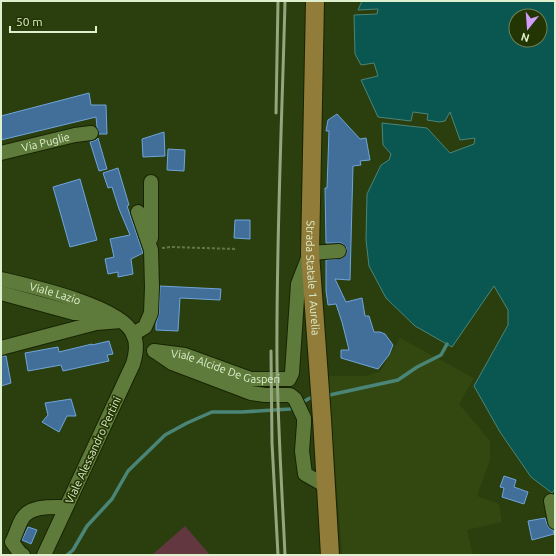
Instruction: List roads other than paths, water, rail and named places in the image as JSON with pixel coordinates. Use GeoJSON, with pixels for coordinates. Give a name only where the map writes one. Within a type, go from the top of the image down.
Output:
{"type":"FeatureCollection","features":[{"type":"Feature","properties":{"kind":"main road","name":"Strada Statale 1 Aurelia"},"geometry":{"type":"LineString","coordinates":[[315,1],[310,253],[330,555]]}},
{"type":"Feature","properties":{"kind":"street","name":"Via Puglie"},"geometry":{"type":"LineString","coordinates":[[1,153],[75,135],[91,133]]}},
{"type":"Feature","properties":{"kind":"street"},"geometry":{"type":"LineString","coordinates":[[135,338],[145,326],[151,313],[151,182]]}},
{"type":"Feature","properties":{"kind":"street"},"geometry":{"type":"LineString","coordinates":[[138,212],[151,250]]}},
{"type":"Feature","properties":{"kind":"street"},"geometry":{"type":"LineString","coordinates":[[310,253],[339,251]]}},
{"type":"Feature","properties":{"kind":"street","name":"Viale Alcide De Gasperi"},"geometry":{"type":"LineString","coordinates":[[154,351],[185,355],[251,379],[289,378],[292,373],[298,284],[310,253]]}},
{"type":"Feature","properties":{"kind":"street","name":"Viale Lazio"},"geometry":{"type":"LineString","coordinates":[[1,279],[78,299],[108,313],[121,321]]}},
{"type":"Feature","properties":{"kind":"street","name":"Viale Lazio"},"geometry":{"type":"LineString","coordinates":[[1,293],[74,313],[108,313]]}},
{"type":"Feature","properties":{"kind":"street"},"geometry":{"type":"LineString","coordinates":[[1,348],[96,323],[121,321]]}},
{"type":"Feature","properties":{"kind":"street","name":"Viale Alcide De Gasperi"},"geometry":{"type":"LineString","coordinates":[[121,321],[129,327],[135,338],[172,364],[251,393],[290,396],[295,399],[304,418],[302,451],[305,474],[326,486]]}},
{"type":"Feature","properties":{"kind":"street","name":"Viale Alessandro Pertini"},"geometry":{"type":"LineString","coordinates":[[44,555],[133,364],[136,354],[135,338]]}},
{"type":"Feature","properties":{"kind":"street"},"geometry":{"type":"LineString","coordinates":[[551,501],[555,522]]}},
{"type":"Feature","properties":{"kind":"street"},"geometry":{"type":"LineString","coordinates":[[23,555],[12,542],[23,517],[32,510],[50,507],[66,507]]}},
{"type":"Feature","properties":{"kind":"water"},"geometry":{"type":"Polygon","coordinates":[[[362,1],[555,1],[555,489],[552,493],[531,477],[500,432],[474,386],[508,325],[508,310],[494,286],[452,347],[415,326],[386,298],[369,266],[366,240],[367,194],[381,165],[389,160],[391,154],[383,145],[382,123],[427,128],[450,153],[474,144],[475,138],[460,140],[450,112],[445,121],[439,122],[427,120],[428,114],[413,112],[411,121],[378,117],[361,80],[378,76],[374,63],[361,65],[355,54],[354,15],[377,14],[378,9],[358,10],[362,1]]]}},
{"type":"Feature","properties":{"kind":"waterway"},"geometry":{"type":"LineString","coordinates":[[325,396],[398,380],[417,367],[441,355],[447,344]]}},
{"type":"Feature","properties":{"kind":"waterway"},"geometry":{"type":"LineString","coordinates":[[301,403],[315,397]]}},
{"type":"Feature","properties":{"kind":"waterway"},"geometry":{"type":"LineString","coordinates":[[67,555],[73,550],[87,526],[112,499],[128,471],[165,435],[212,412],[290,409],[295,406]]}},
{"type":"Feature","properties":{"kind":"railway"},"geometry":{"type":"LineString","coordinates":[[276,113],[278,1]]}},
{"type":"Feature","properties":{"kind":"railway"},"geometry":{"type":"LineString","coordinates":[[285,1],[278,228],[277,364],[285,555]]}},
{"type":"Feature","properties":{"kind":"railway"},"geometry":{"type":"LineString","coordinates":[[271,351],[272,443],[278,555]]}}]}
